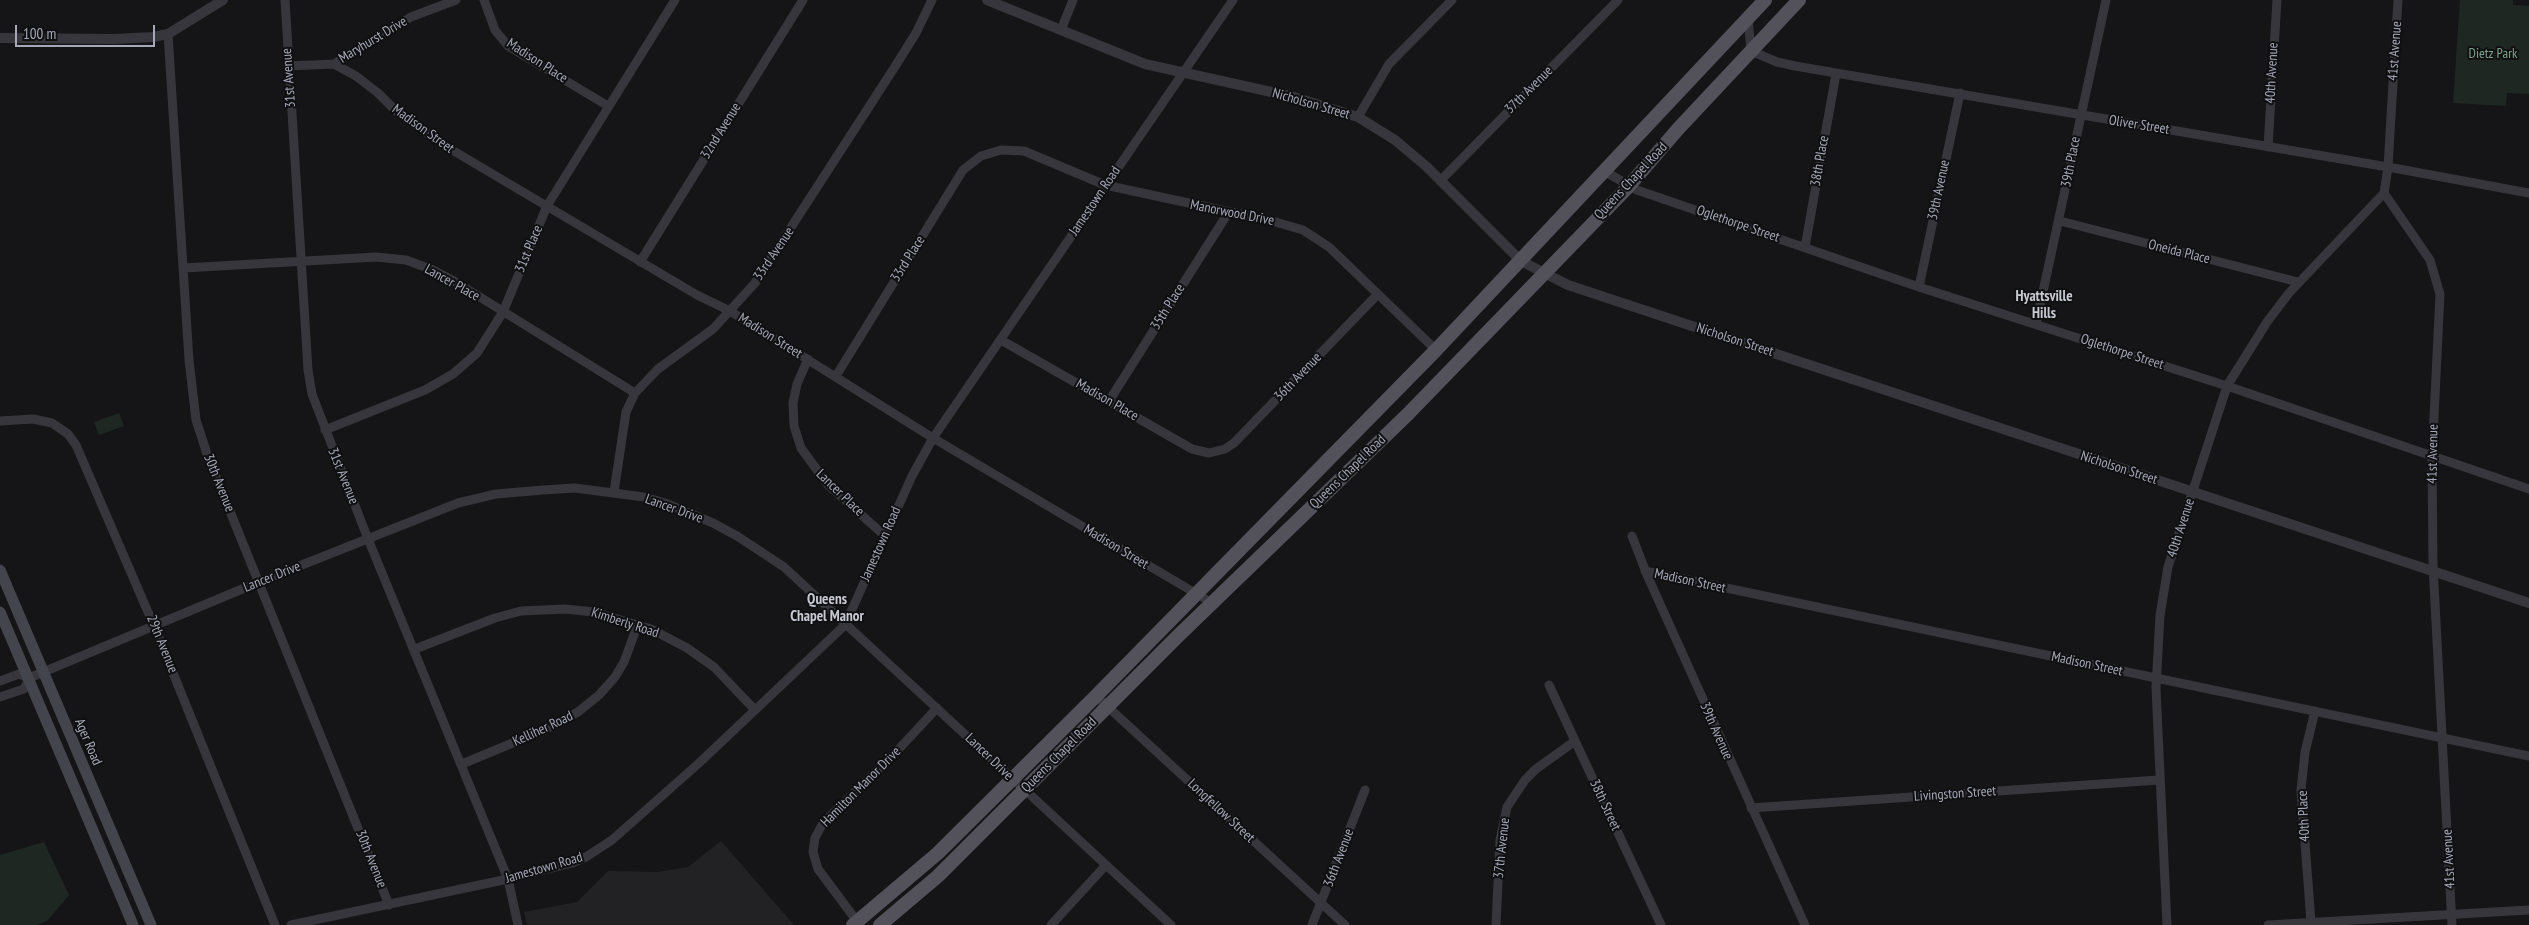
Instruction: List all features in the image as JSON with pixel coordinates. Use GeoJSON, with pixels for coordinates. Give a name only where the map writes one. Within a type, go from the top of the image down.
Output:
{"type":"FeatureCollection","features":[{"type":"Feature","properties":{"kind":"main road","name":"Queens Chapel Road"},"geometry":{"type":"LineString","coordinates":[[856,924],[938,853],[1011,778],[1096,696],[1436,350],[1765,0]]}},
{"type":"Feature","properties":{"kind":"main road","name":"Queens Chapel Road"},"geometry":{"type":"LineString","coordinates":[[880,925],[938,876],[1212,603],[1408,414],[1628,187],[1799,0]]}},
{"type":"Feature","properties":{"kind":"main road","name":"Ager Road"},"geometry":{"type":"LineString","coordinates":[[0,570],[151,925]]}},
{"type":"Feature","properties":{"kind":"main road"},"geometry":{"type":"LineString","coordinates":[[0,612],[133,925]]}},
{"type":"Feature","properties":{"kind":"street"},"geometry":{"type":"LineString","coordinates":[[0,38],[121,39],[168,34],[223,0]]}},
{"type":"Feature","properties":{"kind":"street","name":"31st Avenue"},"geometry":{"type":"LineString","coordinates":[[285,0],[308,370],[312,394],[368,539],[508,879],[518,925]]}},
{"type":"Feature","properties":{"kind":"street","name":"Maryhurst Drive"},"geometry":{"type":"LineString","coordinates":[[288,66],[334,64],[411,17],[456,0]]}},
{"type":"Feature","properties":{"kind":"street","name":"Madison Place"},"geometry":{"type":"LineString","coordinates":[[484,0],[495,30],[508,46],[608,106]]}},
{"type":"Feature","properties":{"kind":"street","name":"31st Place"},"geometry":{"type":"LineString","coordinates":[[325,430],[425,390],[453,374],[477,353],[503,312],[547,206],[675,0]]}},
{"type":"Feature","properties":{"kind":"street","name":"32nd Avenue"},"geometry":{"type":"LineString","coordinates":[[640,262],[803,0]]}},
{"type":"Feature","properties":{"kind":"street","name":"33rd Avenue"},"geometry":{"type":"LineString","coordinates":[[614,492],[626,412],[635,393],[658,369],[703,338],[730,311],[771,261],[911,41],[932,0]]}},
{"type":"Feature","properties":{"kind":"street","name":"Nicholson Street"},"geometry":{"type":"LineString","coordinates":[[987,0],[1145,64],[1182,74],[1301,98],[1358,117],[1402,146],[1521,261],[1568,285],[2529,602]]}},
{"type":"Feature","properties":{"kind":"street"},"geometry":{"type":"LineString","coordinates":[[1061,30],[1072,0]]}},
{"type":"Feature","properties":{"kind":"street","name":"Jamestown Road"},"geometry":{"type":"LineString","coordinates":[[291,925],[508,879],[572,863],[595,851],[612,840],[698,764],[845,625],[912,476],[933,438],[1233,0]]}},
{"type":"Feature","properties":{"kind":"street"},"geometry":{"type":"LineString","coordinates":[[1358,117],[1389,64],[1452,0]]}},
{"type":"Feature","properties":{"kind":"street","name":"37th Avenue"},"geometry":{"type":"LineString","coordinates":[[1440,181],[1618,0]]}},
{"type":"Feature","properties":{"kind":"street","name":"39th Place"},"geometry":{"type":"LineString","coordinates":[[2036,324],[2060,222],[2080,115],[2106,0]]}},
{"type":"Feature","properties":{"kind":"street","name":"40th Avenue"},"geometry":{"type":"LineString","coordinates":[[2268,147],[2277,0]]}},
{"type":"Feature","properties":{"kind":"street","name":"41st Avenue"},"geometry":{"type":"LineString","coordinates":[[2398,0],[2388,167],[2384,193],[2430,260],[2439,286],[2440,305],[2432,458],[2433,570],[2452,925]]}},
{"type":"Feature","properties":{"kind":"street"},"geometry":{"type":"LineString","coordinates":[[1748,18],[1752,51]]}},
{"type":"Feature","properties":{"kind":"street","name":"30th Avenue"},"geometry":{"type":"LineString","coordinates":[[168,34],[190,375],[196,420],[208,456],[389,904]]}},
{"type":"Feature","properties":{"kind":"street","name":"Oliver Street"},"geometry":{"type":"LineString","coordinates":[[1752,51],[1777,62],[1836,74],[1960,93],[2529,193]]}},
{"type":"Feature","properties":{"kind":"street","name":"Madison Street"},"geometry":{"type":"LineString","coordinates":[[334,64],[356,76],[378,93],[396,112],[447,147],[640,262],[730,311],[933,438],[1212,603]]}},
{"type":"Feature","properties":{"kind":"street","name":"38th Place"},"geometry":{"type":"LineString","coordinates":[[1805,248],[1836,74]]}},
{"type":"Feature","properties":{"kind":"street","name":"39th Avenue"},"geometry":{"type":"LineString","coordinates":[[1919,287],[1960,93]]}},
{"type":"Feature","properties":{"kind":"street","name":"Manorwood Drive"},"geometry":{"type":"LineString","coordinates":[[990,152],[1001,150],[1024,152],[1105,185],[1228,213],[1272,220],[1303,230],[1329,247],[1436,350]]}},
{"type":"Feature","properties":{"kind":"street","name":"33rd Place"},"geometry":{"type":"LineString","coordinates":[[836,376],[963,170],[976,159],[990,152]]}},
{"type":"Feature","properties":{"kind":"street","name":"Oglethorpe Street"},"geometry":{"type":"LineString","coordinates":[[1604,171],[1628,187],[1805,248],[1919,287],[2227,386],[2432,458],[2529,489]]}},
{"type":"Feature","properties":{"kind":"street","name":"40th Avenue"},"geometry":{"type":"LineString","coordinates":[[2167,925],[2159,780],[2156,678],[2163,590],[2168,567],[2227,386],[2267,322],[2298,282],[2384,193]]}},
{"type":"Feature","properties":{"kind":"street","name":"35th Place"},"geometry":{"type":"LineString","coordinates":[[1109,400],[1228,213]]}},
{"type":"Feature","properties":{"kind":"street","name":"Oneida Place"},"geometry":{"type":"LineString","coordinates":[[2060,222],[2298,282]]}},
{"type":"Feature","properties":{"kind":"street","name":"Lancer Place"},"geometry":{"type":"LineString","coordinates":[[184,268],[376,258],[406,260],[454,280],[635,393]]}},
{"type":"Feature","properties":{"kind":"street","name":"36th Avenue"},"geometry":{"type":"LineString","coordinates":[[1215,453],[1234,443],[1377,295]]}},
{"type":"Feature","properties":{"kind":"street","name":"Madison Place"},"geometry":{"type":"LineString","coordinates":[[1001,340],[1192,449],[1203,453],[1215,453]]}},
{"type":"Feature","properties":{"kind":"street","name":"Lancer Place"},"geometry":{"type":"LineString","coordinates":[[808,359],[797,384],[793,403],[794,426],[801,448],[828,485],[885,536]]}},
{"type":"Feature","properties":{"kind":"street","name":"29th Avenue"},"geometry":{"type":"LineString","coordinates":[[0,421],[42,420],[60,427],[72,439],[154,626],[275,925]]}},
{"type":"Feature","properties":{"kind":"street","name":"Lancer Drive"},"geometry":{"type":"LineString","coordinates":[[29,678],[259,582],[445,508],[496,494],[575,488],[614,492],[666,503],[737,536],[784,568],[938,708],[1171,925]]}},
{"type":"Feature","properties":{"kind":"street","name":"39th Avenue"},"geometry":{"type":"LineString","coordinates":[[1632,536],[1645,571],[1805,925]]}},
{"type":"Feature","properties":{"kind":"street","name":"Madison Street"},"geometry":{"type":"LineString","coordinates":[[1645,571],[2529,756]]}},
{"type":"Feature","properties":{"kind":"street","name":"Kimberly Road"},"geometry":{"type":"LineString","coordinates":[[414,649],[501,616],[533,609],[566,609],[594,612],[638,624],[673,640],[714,667],[755,710]]}},
{"type":"Feature","properties":{"kind":"street","name":"Kelliher Road"},"geometry":{"type":"LineString","coordinates":[[462,764],[544,730],[578,712],[599,695],[615,677],[624,662],[638,624]]}},
{"type":"Feature","properties":{"kind":"street"},"geometry":{"type":"LineString","coordinates":[[0,680],[19,674],[29,678],[24,689],[0,697]]}},
{"type":"Feature","properties":{"kind":"street","name":"38th Street"},"geometry":{"type":"LineString","coordinates":[[1549,686],[1661,925]]}},
{"type":"Feature","properties":{"kind":"street","name":"Longfellow Street"},"geometry":{"type":"LineString","coordinates":[[1096,696],[1345,925]]}},
{"type":"Feature","properties":{"kind":"street","name":"Hamilton Manor Drive"},"geometry":{"type":"LineString","coordinates":[[856,924],[818,869],[813,852],[815,838],[823,824],[938,708]]}},
{"type":"Feature","properties":{"kind":"street","name":"40th Place"},"geometry":{"type":"LineString","coordinates":[[2311,922],[2301,790],[2305,752],[2315,711]]}},
{"type":"Feature","properties":{"kind":"street","name":"37th Avenue"},"geometry":{"type":"LineString","coordinates":[[1496,925],[1500,840],[1507,807],[1530,774],[1575,740]]}},
{"type":"Feature","properties":{"kind":"street","name":"Livingston Street"},"geometry":{"type":"LineString","coordinates":[[1751,808],[2159,780]]}},
{"type":"Feature","properties":{"kind":"street","name":"36th Avenue"},"geometry":{"type":"LineString","coordinates":[[1312,925],[1364,790]]}},
{"type":"Feature","properties":{"kind":"street"},"geometry":{"type":"LineString","coordinates":[[1051,925],[1106,865]]}},
{"type":"Feature","properties":{"kind":"street"},"geometry":{"type":"LineString","coordinates":[[2268,925],[2529,910]]}},
{"type":"Feature","properties":{"kind":"shaded area"},"geometry":{"type":"Polygon","coordinates":[[[721,841],[794,925],[527,925],[524,912],[577,902],[608,871],[658,872],[688,867],[721,841]]]}},
{"type":"Feature","properties":{"kind":"green space","name":"Dietz Park"},"geometry":{"type":"Polygon","coordinates":[[[2460,0],[2513,0],[2513,5],[2529,6],[2529,94],[2507,93],[2506,106],[2453,103],[2460,0]]]}},
{"type":"Feature","properties":{"kind":"green space"},"geometry":{"type":"Polygon","coordinates":[[[119,413],[124,426],[99,435],[94,422],[119,413]]]}},
{"type":"Feature","properties":{"kind":"green space"},"geometry":{"type":"Polygon","coordinates":[[[44,842],[69,895],[47,921],[37,925],[0,925],[0,855],[44,842]]]}},
{"type":"Feature","properties":{"kind":"district","name":"Hyattsville Hills"},"geometry":{"type":"Point","coordinates":[2044,306]}},
{"type":"Feature","properties":{"kind":"district","name":"Queens Chapel Manor"},"geometry":{"type":"Point","coordinates":[827,608]}}]}
